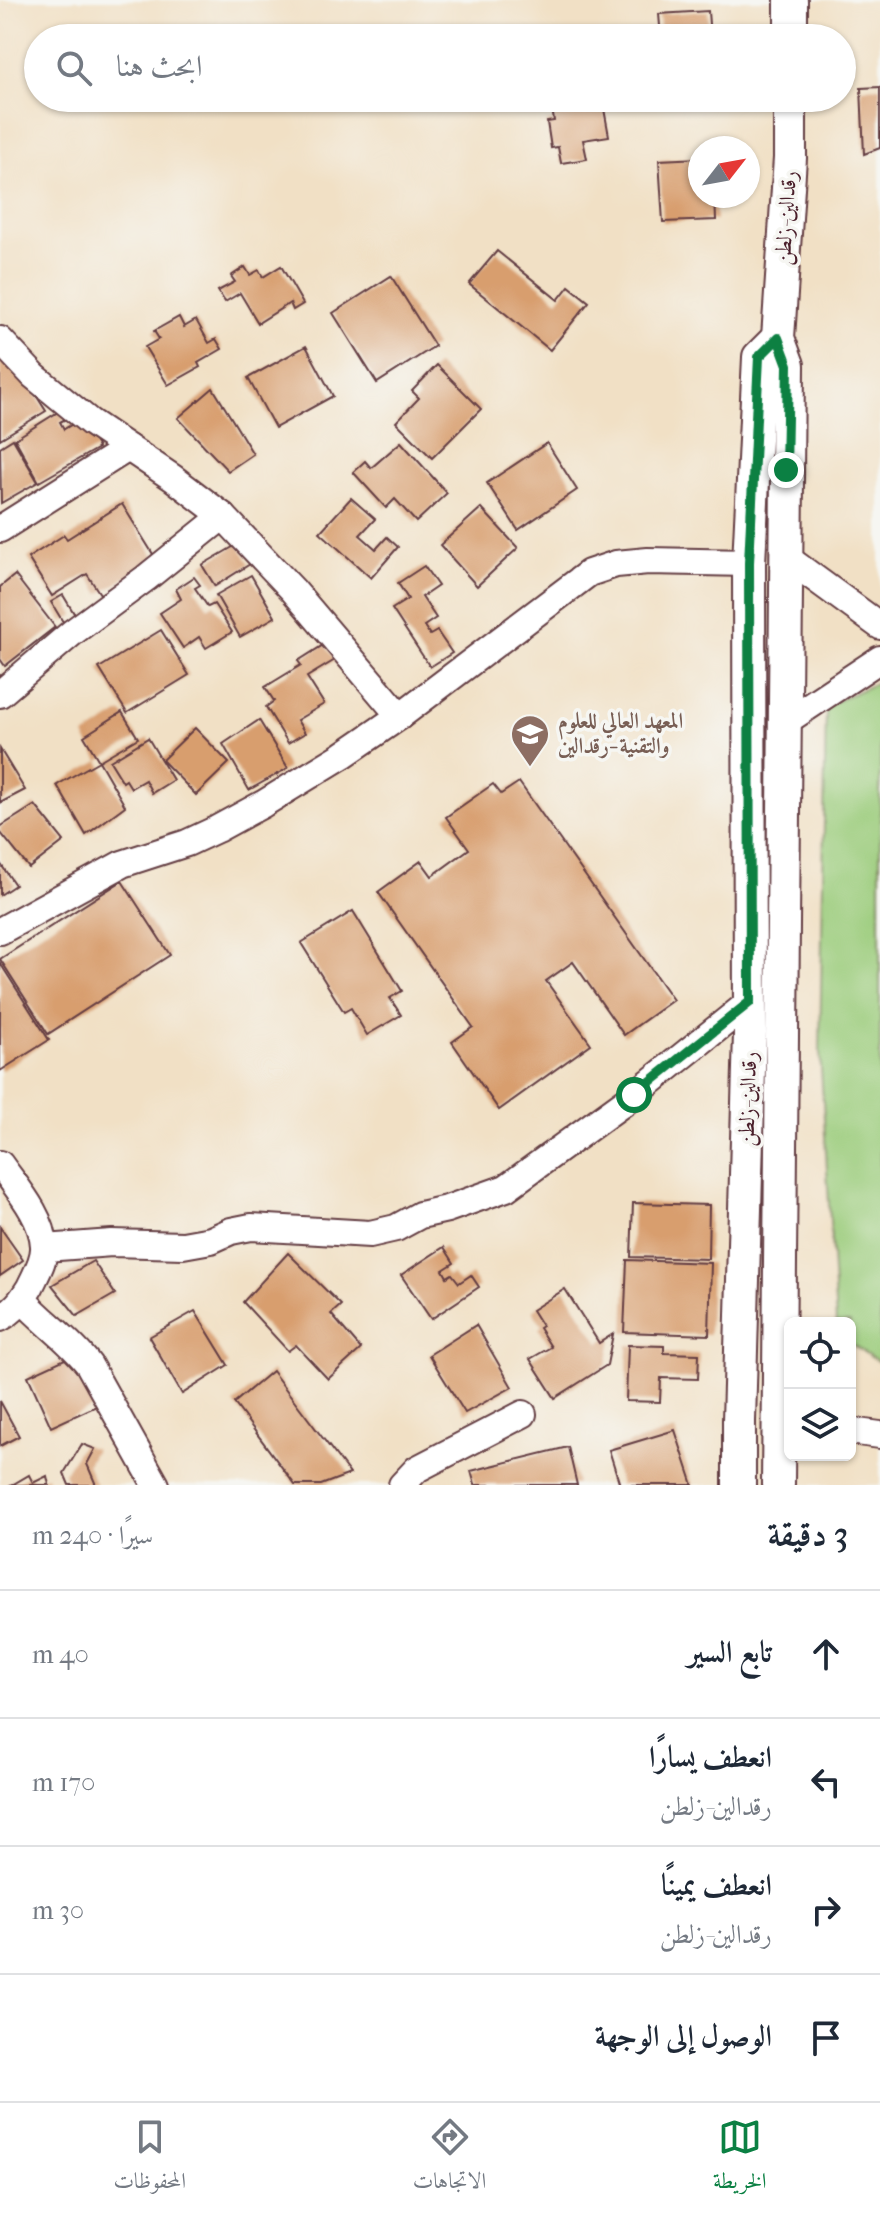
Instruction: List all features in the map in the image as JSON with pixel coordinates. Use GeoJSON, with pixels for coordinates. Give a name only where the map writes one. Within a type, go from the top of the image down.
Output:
{"type":"FeatureCollection","features":[{"type":"Feature","properties":{"kind":"main road"},"geometry":{"type":"LineString","coordinates":[[791,0],[791,24]]}},
{"type":"Feature","properties":{"kind":"main road","name":"رقدالين-زلطن"},"geometry":{"type":"LineString","coordinates":[[778,1485],[784,1422],[783,1018],[788,365],[778,338],[790,158],[790,112]]}},
{"type":"Feature","properties":{"kind":"main road","name":"رقدالين-زلطن"},"geometry":{"type":"LineString","coordinates":[[739,1485],[750,1002],[749,563],[759,357],[778,338]]}},
{"type":"Feature","properties":{"kind":"street"},"geometry":{"type":"LineString","coordinates":[[0,340],[34,376],[90,422],[223,516],[293,590],[400,716]]}},
{"type":"Feature","properties":{"kind":"street"},"geometry":{"type":"LineString","coordinates":[[0,529],[128,448]]}},
{"type":"Feature","properties":{"kind":"street"},"geometry":{"type":"LineString","coordinates":[[0,694],[73,632],[223,516]]}},
{"type":"Feature","properties":{"kind":"street"},"geometry":{"type":"LineString","coordinates":[[787,558],[880,626]]}},
{"type":"Feature","properties":{"kind":"street"},"geometry":{"type":"LineString","coordinates":[[0,931],[122,864],[187,843],[263,804],[400,716],[589,573],[616,564],[648,561],[749,563]]}},
{"type":"Feature","properties":{"kind":"street"},"geometry":{"type":"LineString","coordinates":[[785,722],[880,659]]}},
{"type":"Feature","properties":{"kind":"street"},"geometry":{"type":"LineString","coordinates":[[45,1248],[112,1243],[183,1245],[251,1227],[370,1234],[396,1228],[420,1215],[506,1188],[623,1103],[750,1002]]}},
{"type":"Feature","properties":{"kind":"street"},"geometry":{"type":"LineString","coordinates":[[0,1164],[33,1214],[42,1231],[45,1248],[23,1300],[0,1318]]}},
{"type":"Feature","properties":{"kind":"street"},"geometry":{"type":"LineString","coordinates":[[23,1300],[89,1365],[156,1485]]}},
{"type":"Feature","properties":{"kind":"street"},"geometry":{"type":"LineString","coordinates":[[402,1485],[417,1469],[523,1414]]}},
{"type":"Feature","properties":{"kind":"street"},"geometry":{"type":"LineString","coordinates":[[739,1421],[784,1422]]}},
{"type":"Feature","properties":{"kind":"street"},"geometry":{"type":"LineString","coordinates":[[856,1432],[880,1435]]}},
{"type":"Feature","properties":{"kind":"green space"},"geometry":{"type":"Polygon","coordinates":[[[880,681],[880,1363],[856,1347],[856,1317],[836,1317],[820,1051],[826,706],[880,681]]]}},
{"type":"Feature","properties":{"kind":"building"},"geometry":{"type":"Polygon","coordinates":[[[708,11],[709,24],[660,24],[659,14],[708,11]]]}},
{"type":"Feature","properties":{"kind":"building"},"geometry":{"type":"Polygon","coordinates":[[[880,87],[880,148],[864,154],[861,88],[880,87]]]}},
{"type":"Feature","properties":{"kind":"building"},"geometry":{"type":"Polygon","coordinates":[[[553,112],[605,112],[609,136],[583,140],[587,159],[561,163],[558,147],[551,148],[547,122],[554,121],[553,112]]]}},
{"type":"Feature","properties":{"kind":"building"},"geometry":{"type":"Polygon","coordinates":[[[688,159],[688,208],[716,208],[716,220],[663,222],[659,160],[688,159]]]}},
{"type":"Feature","properties":{"kind":"building"},"geometry":{"type":"Polygon","coordinates":[[[497,251],[558,300],[569,286],[589,302],[550,350],[469,284],[497,251]]]}},
{"type":"Feature","properties":{"kind":"building"},"geometry":{"type":"Polygon","coordinates":[[[281,266],[303,304],[293,310],[290,303],[258,323],[240,293],[225,302],[218,291],[235,282],[231,276],[245,267],[250,275],[259,270],[263,277],[281,266]]]}},
{"type":"Feature","properties":{"kind":"building"},"geometry":{"type":"Polygon","coordinates":[[[391,276],[435,346],[377,383],[333,313],[391,276]]]}},
{"type":"Feature","properties":{"kind":"building"},"geometry":{"type":"Polygon","coordinates":[[[179,317],[184,327],[196,320],[209,343],[216,339],[222,349],[198,363],[200,367],[168,385],[145,347],[159,339],[154,331],[179,317]]]}},
{"type":"Feature","properties":{"kind":"building"},"geometry":{"type":"Polygon","coordinates":[[[306,346],[333,396],[275,428],[248,378],[306,346]]]}},
{"type":"Feature","properties":{"kind":"building"},"geometry":{"type":"Polygon","coordinates":[[[0,349],[13,359],[46,411],[0,439],[0,349]]]}},
{"type":"Feature","properties":{"kind":"building"},"geometry":{"type":"Polygon","coordinates":[[[437,365],[481,409],[432,458],[396,422],[419,398],[412,391],[437,365]]]}},
{"type":"Feature","properties":{"kind":"building"},"geometry":{"type":"Polygon","coordinates":[[[213,388],[253,454],[228,471],[178,418],[213,388]]]}},
{"type":"Feature","properties":{"kind":"building"},"geometry":{"type":"Polygon","coordinates":[[[66,407],[71,416],[60,422],[64,429],[81,419],[98,448],[39,482],[15,439],[66,407]]]}},
{"type":"Feature","properties":{"kind":"building"},"geometry":{"type":"Polygon","coordinates":[[[13,439],[38,482],[1,503],[0,447],[13,439]]]}},
{"type":"Feature","properties":{"kind":"building"},"geometry":{"type":"Polygon","coordinates":[[[401,442],[447,493],[416,522],[395,499],[386,508],[353,472],[365,461],[371,468],[401,442]]]}},
{"type":"Feature","properties":{"kind":"building"},"geometry":{"type":"Polygon","coordinates":[[[547,443],[577,490],[518,530],[487,483],[547,443]]]}},
{"type":"Feature","properties":{"kind":"building"},"geometry":{"type":"Polygon","coordinates":[[[351,498],[375,519],[360,535],[376,549],[387,537],[398,547],[371,578],[320,532],[351,498]]]}},
{"type":"Feature","properties":{"kind":"building"},"geometry":{"type":"Polygon","coordinates":[[[122,504],[156,559],[100,594],[87,574],[52,596],[28,558],[64,535],[67,539],[122,504]]]}},
{"type":"Feature","properties":{"kind":"building"},"geometry":{"type":"Polygon","coordinates":[[[481,508],[518,548],[477,586],[440,545],[481,508]]]}},
{"type":"Feature","properties":{"kind":"building"},"geometry":{"type":"Polygon","coordinates":[[[238,544],[250,564],[215,586],[202,565],[238,544]]]}},
{"type":"Feature","properties":{"kind":"building"},"geometry":{"type":"Polygon","coordinates":[[[424,566],[438,586],[422,597],[436,618],[424,626],[430,635],[437,631],[452,653],[430,667],[392,609],[408,599],[398,583],[424,566]]]}},
{"type":"Feature","properties":{"kind":"building"},"geometry":{"type":"Polygon","coordinates":[[[15,575],[55,627],[5,666],[0,659],[0,587],[15,575]]]}},
{"type":"Feature","properties":{"kind":"building"},"geometry":{"type":"Polygon","coordinates":[[[251,575],[275,617],[240,637],[216,595],[251,575]]]}},
{"type":"Feature","properties":{"kind":"building"},"geometry":{"type":"Polygon","coordinates":[[[194,577],[200,585],[195,588],[208,607],[214,604],[232,632],[206,648],[199,637],[183,648],[160,613],[181,599],[176,589],[194,577]]]}},
{"type":"Feature","properties":{"kind":"building"},"geometry":{"type":"Polygon","coordinates":[[[63,595],[75,615],[63,622],[51,602],[63,595]]]}},
{"type":"Feature","properties":{"kind":"building"},"geometry":{"type":"Polygon","coordinates":[[[161,630],[189,675],[127,713],[99,668],[161,630]]]}},
{"type":"Feature","properties":{"kind":"building"},"geometry":{"type":"Polygon","coordinates":[[[325,644],[335,660],[307,677],[324,704],[297,720],[305,733],[288,743],[266,707],[274,701],[265,687],[301,665],[298,661],[325,644]]]}},
{"type":"Feature","properties":{"kind":"building"},"geometry":{"type":"Polygon","coordinates":[[[122,712],[138,738],[99,761],[84,736],[122,712]]]}},
{"type":"Feature","properties":{"kind":"building"},"geometry":{"type":"Polygon","coordinates":[[[259,720],[288,768],[249,790],[223,744],[259,720]]]}},
{"type":"Feature","properties":{"kind":"building"},"geometry":{"type":"Polygon","coordinates":[[[195,728],[229,763],[196,795],[162,760],[195,728]]]}},
{"type":"Feature","properties":{"kind":"building"},"geometry":{"type":"Polygon","coordinates":[[[148,738],[173,780],[152,793],[145,780],[131,788],[126,780],[123,782],[110,761],[148,738]]]}},
{"type":"Feature","properties":{"kind":"building"},"geometry":{"type":"Polygon","coordinates":[[[0,749],[25,790],[0,803],[0,749]]]}},
{"type":"Feature","properties":{"kind":"building"},"geometry":{"type":"Polygon","coordinates":[[[99,761],[125,806],[86,835],[57,785],[99,761]]]}},
{"type":"Feature","properties":{"kind":"building"},"geometry":{"type":"Polygon","coordinates":[[[519,782],[673,1000],[624,1035],[573,962],[546,981],[591,1044],[499,1110],[452,1042],[473,1027],[378,892],[421,861],[432,876],[469,849],[446,817],[493,784],[501,794],[519,782]]]}},
{"type":"Feature","properties":{"kind":"building"},"geometry":{"type":"Polygon","coordinates":[[[35,805],[64,841],[29,868],[0,832],[0,827],[35,805]]]}},
{"type":"Feature","properties":{"kind":"building"},"geometry":{"type":"Polygon","coordinates":[[[0,863],[15,885],[0,895],[0,863]]]}},
{"type":"Feature","properties":{"kind":"building"},"geometry":{"type":"Polygon","coordinates":[[[122,881],[170,955],[48,1034],[0,959],[122,881]]]}},
{"type":"Feature","properties":{"kind":"building"},"geometry":{"type":"Polygon","coordinates":[[[353,911],[402,991],[390,998],[401,1015],[367,1035],[351,1008],[344,1012],[301,943],[353,911]]]}},
{"type":"Feature","properties":{"kind":"building"},"geometry":{"type":"Polygon","coordinates":[[[0,963],[49,1040],[0,1071],[0,963]]]}},
{"type":"Feature","properties":{"kind":"building"},"geometry":{"type":"Polygon","coordinates":[[[633,1203],[709,1205],[708,1259],[631,1257],[633,1203]]]}},
{"type":"Feature","properties":{"kind":"building"},"geometry":{"type":"Polygon","coordinates":[[[0,1227],[23,1260],[0,1276],[0,1227]]]}},
{"type":"Feature","properties":{"kind":"building"},"geometry":{"type":"Polygon","coordinates":[[[444,1247],[454,1263],[443,1270],[447,1277],[452,1274],[459,1283],[471,1275],[479,1287],[431,1319],[401,1275],[444,1247]]]}},
{"type":"Feature","properties":{"kind":"building"},"geometry":{"type":"Polygon","coordinates":[[[288,1253],[341,1305],[331,1314],[361,1349],[328,1379],[296,1345],[288,1351],[243,1302],[288,1253]]]}},
{"type":"Feature","properties":{"kind":"building"},"geometry":{"type":"Polygon","coordinates":[[[627,1260],[711,1263],[709,1335],[624,1332],[627,1260]]]}},
{"type":"Feature","properties":{"kind":"building"},"geometry":{"type":"Polygon","coordinates":[[[93,1261],[115,1294],[77,1316],[52,1285],[93,1261]]]}},
{"type":"Feature","properties":{"kind":"building"},"geometry":{"type":"Polygon","coordinates":[[[565,1289],[599,1343],[613,1334],[607,1365],[555,1398],[530,1359],[551,1347],[532,1310],[565,1289]]]}},
{"type":"Feature","properties":{"kind":"building"},"geometry":{"type":"Polygon","coordinates":[[[195,1311],[228,1365],[182,1394],[149,1337],[195,1311]]]}},
{"type":"Feature","properties":{"kind":"building"},"geometry":{"type":"Polygon","coordinates":[[[476,1325],[512,1387],[465,1413],[429,1355],[476,1325]]]}},
{"type":"Feature","properties":{"kind":"building"},"geometry":{"type":"Polygon","coordinates":[[[628,1345],[664,1346],[664,1353],[699,1354],[698,1379],[661,1378],[660,1402],[626,1401],[628,1345]]]}},
{"type":"Feature","properties":{"kind":"building"},"geometry":{"type":"Polygon","coordinates":[[[80,1352],[103,1403],[51,1427],[28,1376],[80,1352]]]}},
{"type":"Feature","properties":{"kind":"building"},"geometry":{"type":"Polygon","coordinates":[[[272,1371],[350,1474],[321,1485],[295,1485],[234,1403],[272,1371]]]}},
{"type":"Feature","properties":{"kind":"building"},"geometry":{"type":"Polygon","coordinates":[[[0,1401],[19,1436],[0,1446],[0,1401]]]}},
{"type":"Feature","properties":{"kind":"building"},"geometry":{"type":"Polygon","coordinates":[[[675,1430],[693,1485],[620,1485],[609,1450],[675,1430]]]}},
{"type":"Feature","properties":{"kind":"building"},"geometry":{"type":"Polygon","coordinates":[[[82,1444],[95,1449],[87,1464],[96,1485],[69,1485],[64,1473],[82,1444]]]}},
{"type":"Feature","properties":{"kind":"building"},"geometry":{"type":"Polygon","coordinates":[[[568,1447],[577,1485],[475,1485],[471,1471],[568,1447]]]}},
{"type":"Feature","properties":{"kind":"building"},"geometry":{"type":"Polygon","coordinates":[[[29,1475],[33,1483],[47,1476],[49,1485],[12,1485],[29,1475]]]}},
{"type":"Feature","properties":{"kind":"place","name":"المعهد العالي للعلوم والتقنية -رقدالين"},"geometry":{"type":"Point","coordinates":[530,768]}},
{"type":"Feature","properties":{"kind":"route"},"geometry":{"type":"LineString","coordinates":[[634,1095],[750,1002],[749,563],[759,357],[778,338],[788,365],[786,470]]}}]}
